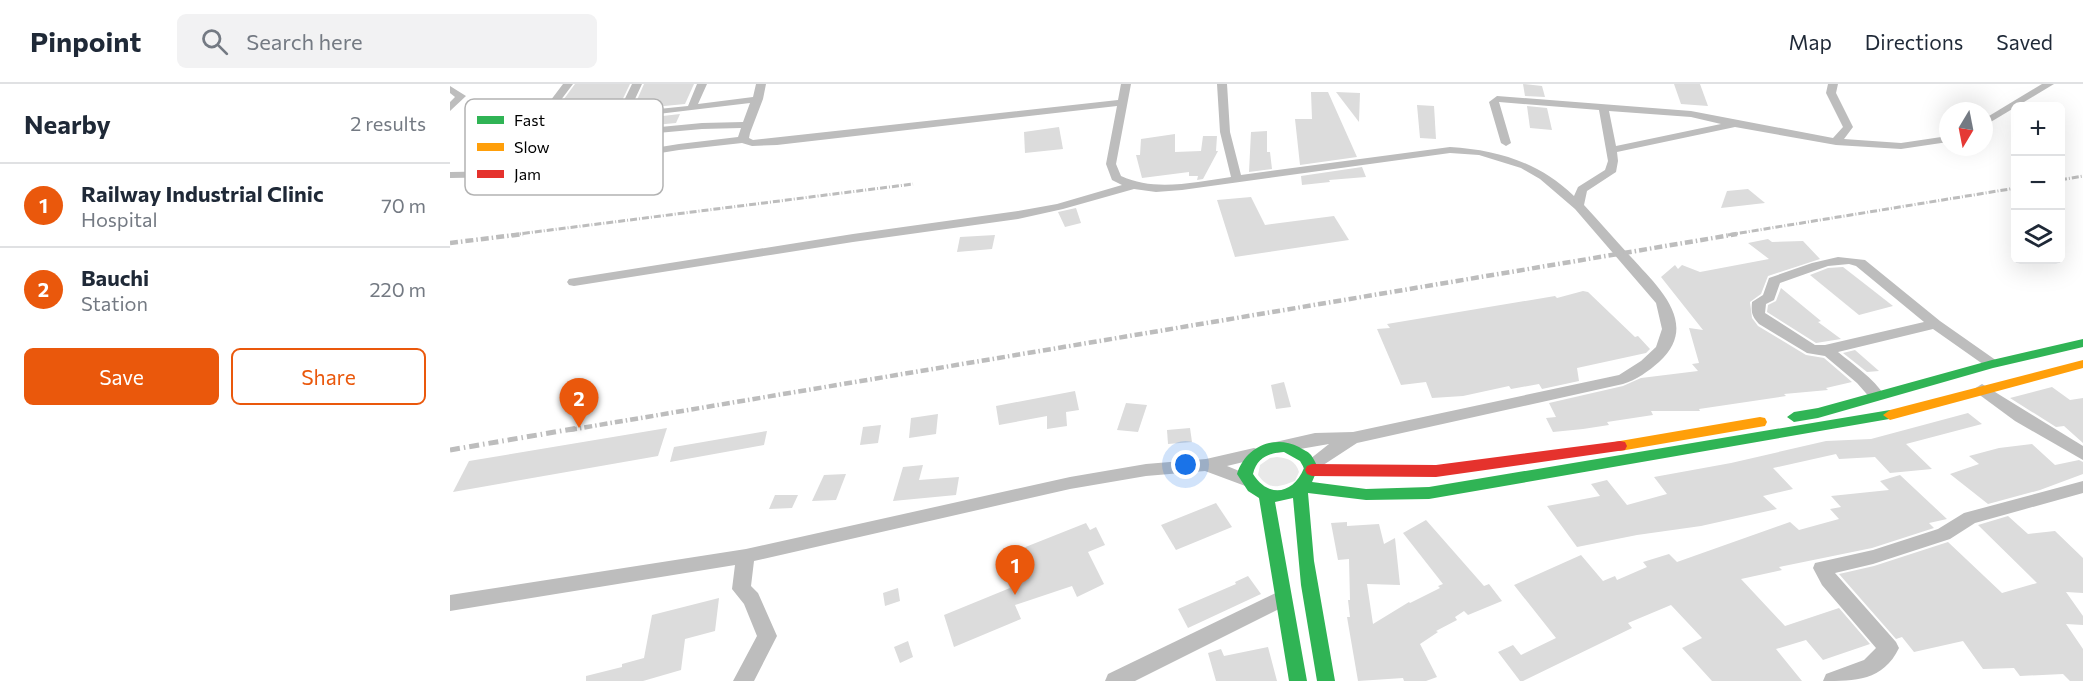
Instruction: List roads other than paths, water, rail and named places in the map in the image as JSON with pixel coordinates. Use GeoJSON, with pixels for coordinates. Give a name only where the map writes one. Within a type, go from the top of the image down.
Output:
{"type":"FeatureCollection","features":[{"type":"Feature","properties":{"kind":"street"},"geometry":{"type":"LineString","coordinates":[[557,99],[568,84]]}},
{"type":"Feature","properties":{"kind":"street"},"geometry":{"type":"LineString","coordinates":[[630,99],[637,84]]}},
{"type":"Feature","properties":{"kind":"street"},"geometry":{"type":"LineString","coordinates":[[689,109],[702,84]]}},
{"type":"Feature","properties":{"kind":"street"},"geometry":{"type":"LineString","coordinates":[[743,140],[746,122],[758,99],[761,84]]}},
{"type":"Feature","properties":{"kind":"street"},"geometry":{"type":"LineString","coordinates":[[1126,84],[1111,164],[1116,178],[1131,186],[1153,189],[1237,180],[1450,150],[1473,150],[1516,160],[1533,169],[1578,205],[1662,302],[1668,315],[1670,332],[1664,349],[1650,364],[1623,379],[1353,438],[1334,437],[1277,447]]}},
{"type":"Feature","properties":{"kind":"street"},"geometry":{"type":"LineString","coordinates":[[1222,84],[1225,132],[1237,180]]}},
{"type":"Feature","properties":{"kind":"street"},"geometry":{"type":"LineString","coordinates":[[1833,84],[1831,93],[1848,127],[1836,142]]}},
{"type":"Feature","properties":{"kind":"street"},"geometry":{"type":"LineString","coordinates":[[1993,118],[2049,84]]}},
{"type":"Feature","properties":{"kind":"street"},"geometry":{"type":"LineString","coordinates":[[450,89],[461,96],[450,108]]}},
{"type":"Feature","properties":{"kind":"street"},"geometry":{"type":"LineString","coordinates":[[663,112],[758,99]]}},
{"type":"Feature","properties":{"kind":"street"},"geometry":{"type":"LineString","coordinates":[[1506,143],[1494,102],[1497,99],[1691,114],[1836,142],[1900,146],[1939,140]]}},
{"type":"Feature","properties":{"kind":"street"},"geometry":{"type":"LineString","coordinates":[[663,150],[743,140],[752,143],[777,142],[1124,102]]}},
{"type":"Feature","properties":{"kind":"street"},"geometry":{"type":"LineString","coordinates":[[1578,205],[1582,189],[1610,172],[1613,161],[1604,106]]}},
{"type":"Feature","properties":{"kind":"street"},"geometry":{"type":"LineString","coordinates":[[689,109],[746,122]]}},
{"type":"Feature","properties":{"kind":"street"},"geometry":{"type":"LineString","coordinates":[[663,130],[746,122]]}},
{"type":"Feature","properties":{"kind":"street"},"geometry":{"type":"LineString","coordinates":[[1612,150],[1734,124]]}},
{"type":"Feature","properties":{"kind":"street"},"geometry":{"type":"LineString","coordinates":[[450,175],[465,175]]}},
{"type":"Feature","properties":{"kind":"street"},"geometry":{"type":"LineString","coordinates":[[574,282],[1059,207],[1131,186]]}},
{"type":"Feature","properties":{"kind":"street"},"geometry":{"type":"LineString","coordinates":[[1935,324],[1825,350],[1812,350],[1764,321],[1756,307],[1759,302],[1769,297],[1774,281],[1833,262],[1853,261],[1860,263],[1935,324],[1992,364]]}},
{"type":"Feature","properties":{"kind":"street"},"geometry":{"type":"LineString","coordinates":[[1311,468],[1436,471],[1632,444],[1818,413],[1992,364],[2083,343]]}},
{"type":"Feature","properties":{"kind":"street"},"geometry":{"type":"LineString","coordinates":[[1825,350],[1862,379],[1877,396]]}},
{"type":"Feature","properties":{"kind":"street"},"geometry":{"type":"LineString","coordinates":[[1302,488],[1336,494],[1370,496],[1430,493],[1896,414],[1982,388],[2083,364]]}},
{"type":"Feature","properties":{"kind":"street"},"geometry":{"type":"LineString","coordinates":[[1982,388],[2021,417],[2083,454]]}},
{"type":"Feature","properties":{"kind":"street"},"geometry":{"type":"LineString","coordinates":[[1206,465],[1248,481],[1266,494],[1284,495],[1302,488],[1308,482],[1311,468],[1334,448],[1353,438]]}},
{"type":"Feature","properties":{"kind":"street"},"geometry":{"type":"LineString","coordinates":[[450,603],[746,556],[1070,483],[1146,470],[1206,465],[1254,454],[1269,447],[1286,447],[1302,454],[1311,468]]}},
{"type":"Feature","properties":{"kind":"street"},"geometry":{"type":"LineString","coordinates":[[1248,481],[1245,467],[1254,454]]}},
{"type":"Feature","properties":{"kind":"street"},"geometry":{"type":"LineString","coordinates":[[1833,681],[1872,667],[1889,648],[1829,580],[1822,568],[1873,557],[1944,534],[1970,518],[2083,487]]}},
{"type":"Feature","properties":{"kind":"street"},"geometry":{"type":"LineString","coordinates":[[1302,488],[1301,526],[1310,598],[1326,681]]}},
{"type":"Feature","properties":{"kind":"street"},"geometry":{"type":"LineString","coordinates":[[1266,494],[1298,681]]}},
{"type":"Feature","properties":{"kind":"street"},"geometry":{"type":"LineString","coordinates":[[743,681],[767,636],[752,599],[741,589],[746,556]]}},
{"type":"Feature","properties":{"kind":"street"},"geometry":{"type":"LineString","coordinates":[[1115,681],[1282,598]]}},
{"type":"Feature","properties":{"kind":"railway"},"geometry":{"type":"LineString","coordinates":[[2065,179],[2083,176]]}},
{"type":"Feature","properties":{"kind":"railway"},"geometry":{"type":"LineString","coordinates":[[511,235],[913,184]]}},
{"type":"Feature","properties":{"kind":"railway"},"geometry":{"type":"LineString","coordinates":[[1728,235],[2011,189]]}},
{"type":"Feature","properties":{"kind":"railway"},"geometry":{"type":"LineString","coordinates":[[450,243],[523,234]]}},
{"type":"Feature","properties":{"kind":"railway"},"geometry":{"type":"LineString","coordinates":[[569,430],[1737,234]]}},
{"type":"Feature","properties":{"kind":"railway"},"geometry":{"type":"LineString","coordinates":[[450,450],[578,428]]}},
{"type":"Feature","properties":{"kind":"place","name":"Bauchi"},"geometry":{"type":"Point","coordinates":[579,428]}},
{"type":"Feature","properties":{"kind":"place","name":"Railway Industrial Clinic"},"geometry":{"type":"Point","coordinates":[1015,595]}}]}
